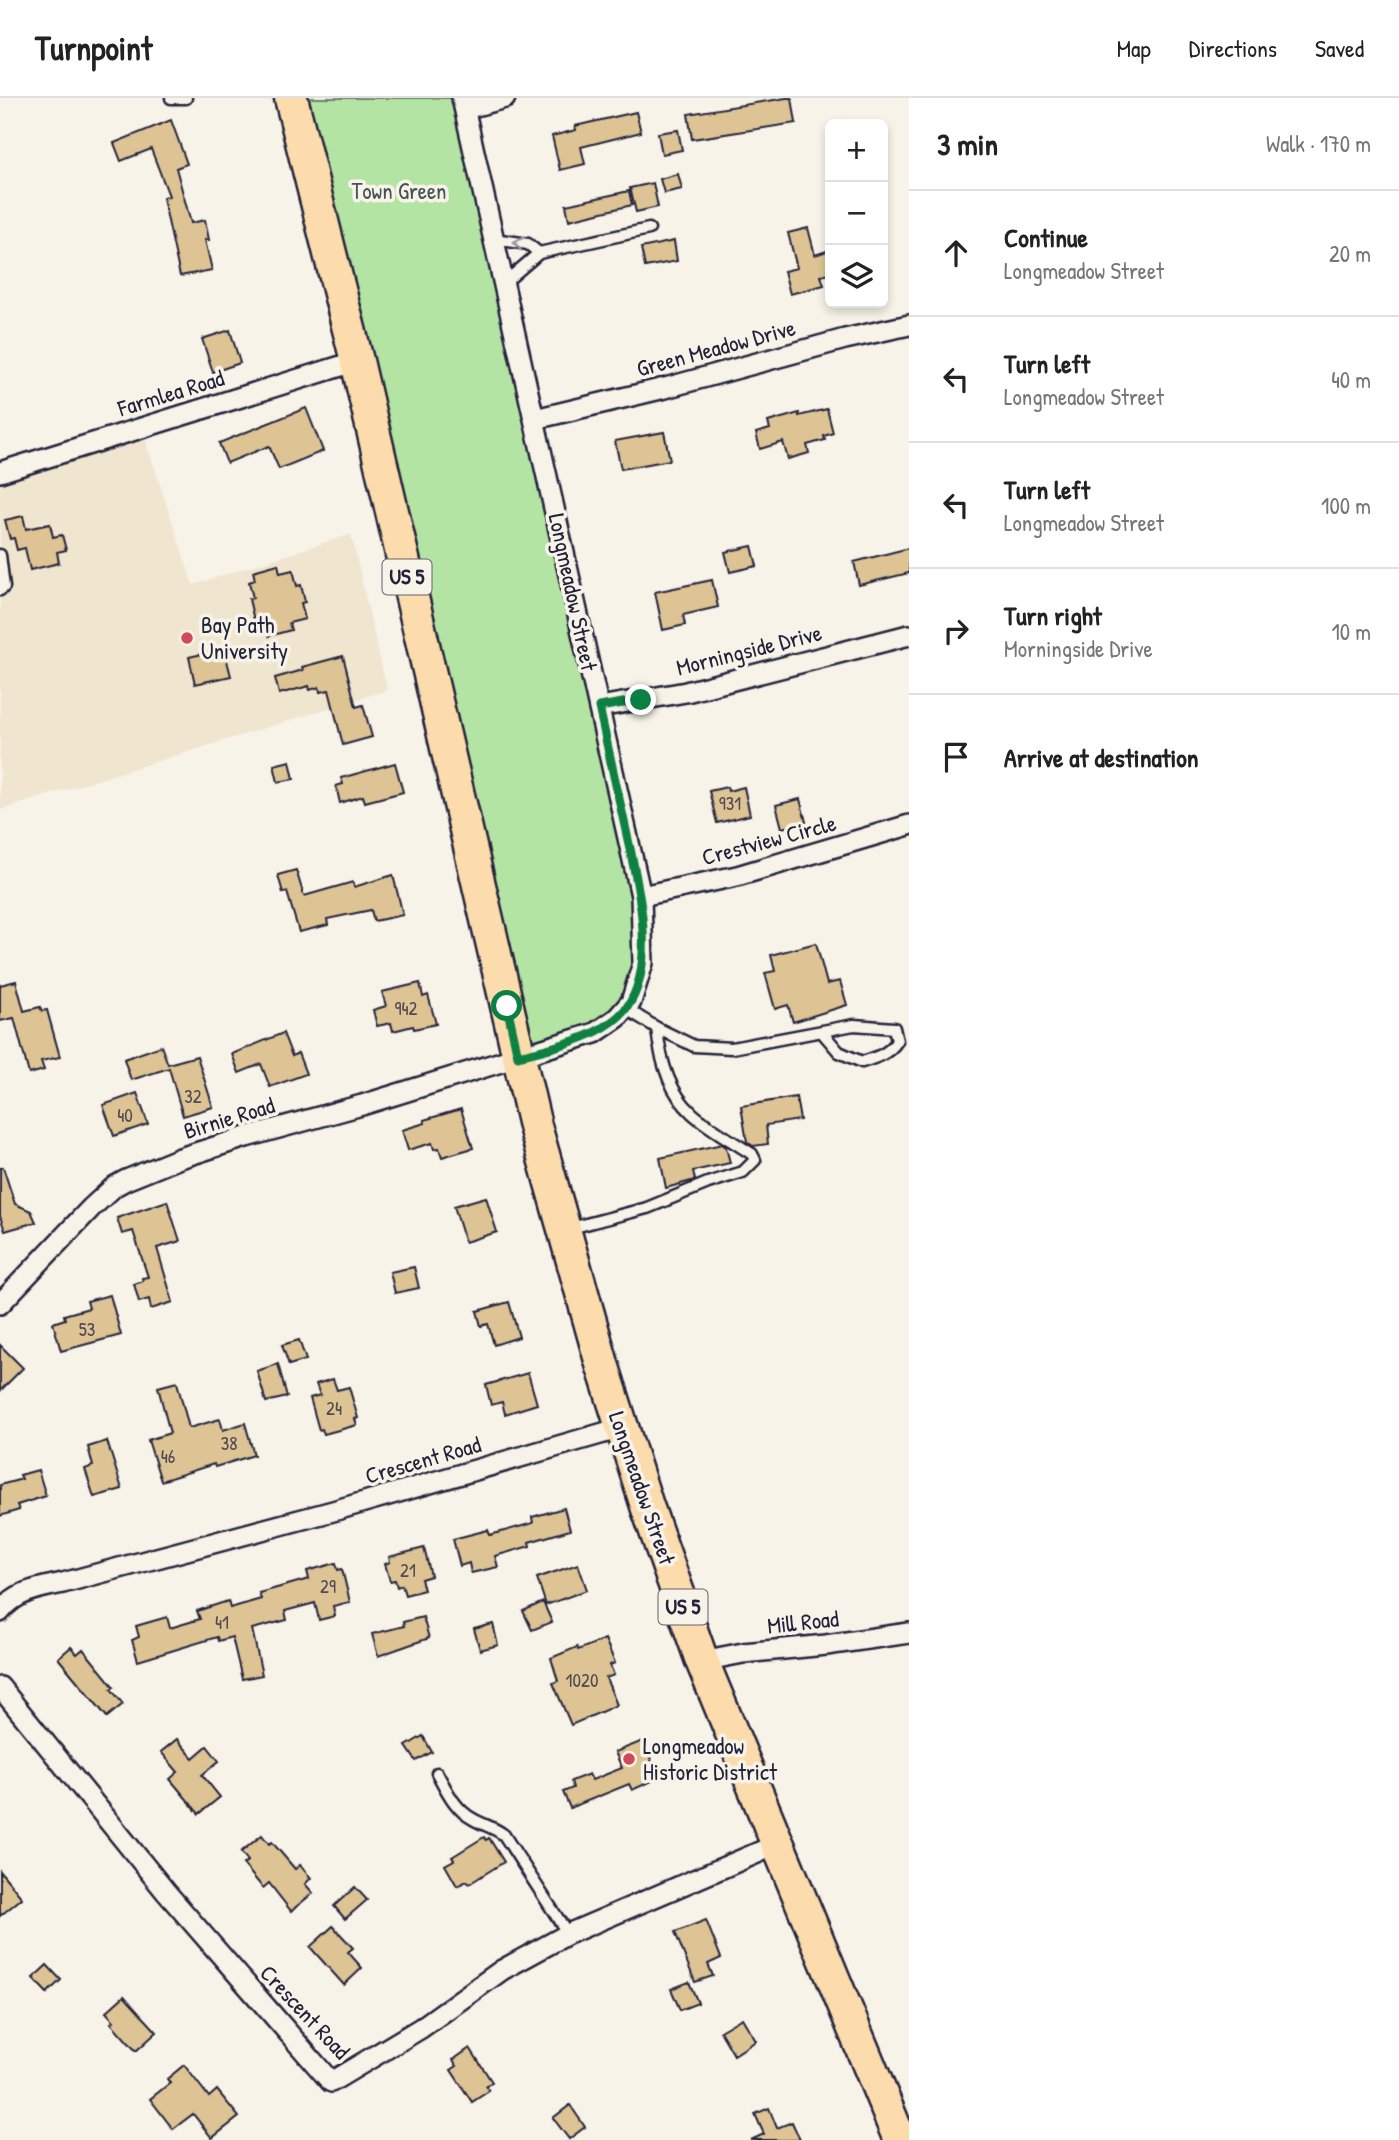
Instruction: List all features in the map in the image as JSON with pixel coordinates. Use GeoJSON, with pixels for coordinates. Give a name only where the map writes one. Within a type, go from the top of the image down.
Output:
{"type":"FeatureCollection","features":[{"type":"Feature","properties":{"kind":"main road","name":"Longmeadow Street"},"geometry":{"type":"LineString","coordinates":[[291,98],[357,361],[518,1056],[563,1230],[621,1428],[702,1661],[900,2140]]}},
{"type":"Feature","properties":{"kind":"street"},"geometry":{"type":"LineString","coordinates":[[464,104],[505,98]]}},
{"type":"Feature","properties":{"kind":"street","name":"Longmeadow Street"},"geometry":{"type":"LineString","coordinates":[[464,104],[640,896],[643,963],[631,1002],[617,1018],[595,1033],[518,1056]]}},
{"type":"Feature","properties":{"kind":"street","name":"Green Meadow Drive"},"geometry":{"type":"LineString","coordinates":[[535,419],[909,325]]}},
{"type":"Feature","properties":{"kind":"street","name":"Farmlea Road"},"geometry":{"type":"LineString","coordinates":[[0,471],[357,361]]}},
{"type":"Feature","properties":{"kind":"street","name":"Morningside Drive"},"geometry":{"type":"LineString","coordinates":[[599,707],[697,690],[909,635]]}},
{"type":"Feature","properties":{"kind":"street","name":"Crestview Circle"},"geometry":{"type":"LineString","coordinates":[[640,896],[748,873],[909,825]]}},
{"type":"Feature","properties":{"kind":"street","name":"Birnie Road"},"geometry":{"type":"LineString","coordinates":[[0,1304],[91,1208],[115,1186],[127,1180],[213,1147],[362,1105],[518,1056]]}},
{"type":"Feature","properties":{"kind":"street","name":"Crescent Road"},"geometry":{"type":"LineString","coordinates":[[0,1612],[9,1601],[30,1590],[287,1524],[621,1428]]}},
{"type":"Feature","properties":{"kind":"street","name":"Mill Road"},"geometry":{"type":"LineString","coordinates":[[702,1661],[743,1653],[827,1645],[909,1633]]}},
{"type":"Feature","properties":{"kind":"street","name":"Crescent Road"},"geometry":{"type":"LineString","coordinates":[[0,1687],[166,1892],[331,2082],[421,2028],[502,1970],[568,1934],[778,1844]]}},
{"type":"Feature","properties":{"kind":"lane"},"geometry":{"type":"LineString","coordinates":[[171,98],[186,98]]}},
{"type":"Feature","properties":{"kind":"lane"},"geometry":{"type":"LineString","coordinates":[[505,284],[539,253],[649,229]]}},
{"type":"Feature","properties":{"kind":"lane"},"geometry":{"type":"LineString","coordinates":[[494,239],[528,244],[539,253]]}},
{"type":"Feature","properties":{"kind":"lane"},"geometry":{"type":"LineString","coordinates":[[0,555],[4,587],[0,590]]}},
{"type":"Feature","properties":{"kind":"lane"},"geometry":{"type":"LineString","coordinates":[[625,1008],[694,1046],[732,1048],[854,1025],[894,1028],[897,1041],[877,1058],[862,1062],[839,1052],[822,1032]]}},
{"type":"Feature","properties":{"kind":"lane"},"geometry":{"type":"LineString","coordinates":[[563,1230],[647,1208],[743,1172],[755,1160],[752,1154],[694,1116],[678,1099],[659,1051],[657,1028]]}},
{"type":"Feature","properties":{"kind":"lane"},"geometry":{"type":"LineString","coordinates":[[437,1773],[461,1810],[473,1819],[495,1827],[504,1835],[568,1934]]}},
{"type":"Feature","properties":{"kind":"shaded area","name":"Bay Path University"},"geometry":{"type":"Polygon","coordinates":[[[144,436],[193,585],[351,534],[387,690],[0,810],[0,481],[144,436]]]}},
{"type":"Feature","properties":{"kind":"green space","name":"Town Green"},"geometry":{"type":"Polygon","coordinates":[[[291,98],[462,98],[641,896],[643,963],[617,1018],[532,1053],[291,98]]]}},
{"type":"Feature","properties":{"kind":"building"},"geometry":{"type":"Polygon","coordinates":[[[792,98],[796,123],[692,139],[688,114],[792,98]]]}},
{"type":"Feature","properties":{"kind":"building"},"geometry":{"type":"Polygon","coordinates":[[[636,112],[641,132],[581,147],[585,164],[560,170],[552,136],[576,130],[575,126],[636,112]]]}},
{"type":"Feature","properties":{"kind":"building"},"geometry":{"type":"Polygon","coordinates":[[[171,120],[187,164],[176,168],[191,223],[205,220],[209,240],[205,240],[212,270],[180,276],[163,198],[169,196],[151,149],[121,161],[114,143],[171,120]]]}},
{"type":"Feature","properties":{"kind":"building"},"geometry":{"type":"Polygon","coordinates":[[[678,130],[682,150],[662,154],[658,133],[678,130]]]}},
{"type":"Feature","properties":{"kind":"building"},"geometry":{"type":"Polygon","coordinates":[[[678,174],[682,189],[664,193],[660,179],[678,174]]]}},
{"type":"Feature","properties":{"kind":"building"},"geometry":{"type":"Polygon","coordinates":[[[653,183],[658,207],[636,212],[630,188],[653,183]]]}},
{"type":"Feature","properties":{"kind":"building"},"geometry":{"type":"Polygon","coordinates":[[[629,191],[632,205],[569,220],[566,205],[629,191]]]}},
{"type":"Feature","properties":{"kind":"building"},"geometry":{"type":"Polygon","coordinates":[[[808,228],[815,255],[825,252],[825,275],[821,276],[824,285],[790,294],[784,271],[797,268],[788,233],[808,228]]]}},
{"type":"Feature","properties":{"kind":"building"},"geometry":{"type":"Polygon","coordinates":[[[674,241],[677,261],[645,267],[641,248],[674,241]]]}},
{"type":"Feature","properties":{"kind":"building"},"geometry":{"type":"Polygon","coordinates":[[[230,330],[240,363],[213,372],[202,339],[230,330]]]}},
{"type":"Feature","properties":{"kind":"building"},"geometry":{"type":"Polygon","coordinates":[[[306,408],[323,451],[279,469],[269,446],[227,463],[219,443],[306,408]]]}},
{"type":"Feature","properties":{"kind":"building"},"geometry":{"type":"Polygon","coordinates":[[[827,409],[833,433],[824,436],[825,440],[807,445],[809,453],[788,459],[783,442],[760,449],[756,433],[770,429],[768,422],[799,413],[799,416],[827,409]]]}},
{"type":"Feature","properties":{"kind":"building"},"geometry":{"type":"Polygon","coordinates":[[[664,432],[670,460],[621,469],[615,441],[664,432]]]}},
{"type":"Feature","properties":{"kind":"building"},"geometry":{"type":"Polygon","coordinates":[[[23,516],[26,529],[50,524],[53,537],[62,535],[66,550],[57,552],[59,563],[30,570],[25,548],[17,550],[14,538],[10,539],[5,520],[23,516]]]}},
{"type":"Feature","properties":{"kind":"building"},"geometry":{"type":"Polygon","coordinates":[[[752,546],[757,566],[730,572],[725,552],[752,546]]]}},
{"type":"Feature","properties":{"kind":"building"},"geometry":{"type":"Polygon","coordinates":[[[909,548],[909,573],[859,585],[854,562],[909,548]]]}},
{"type":"Feature","properties":{"kind":"building"},"geometry":{"type":"Polygon","coordinates":[[[278,564],[280,573],[293,570],[297,586],[301,585],[305,602],[301,603],[305,619],[289,623],[291,630],[269,636],[267,627],[256,629],[249,599],[253,598],[249,582],[255,580],[253,571],[278,564]]]}},
{"type":"Feature","properties":{"kind":"building"},"geometry":{"type":"Polygon","coordinates":[[[712,580],[718,607],[683,615],[685,625],[663,630],[655,592],[712,580]]]}},
{"type":"Feature","properties":{"kind":"building"},"geometry":{"type":"Polygon","coordinates":[[[224,649],[231,676],[195,684],[189,657],[224,649]]]}},
{"type":"Feature","properties":{"kind":"building"},"geometry":{"type":"Polygon","coordinates":[[[343,656],[356,707],[363,705],[372,737],[343,745],[329,690],[320,692],[319,687],[310,690],[309,686],[279,694],[275,678],[303,670],[302,667],[343,656]]]}},
{"type":"Feature","properties":{"kind":"building"},"geometry":{"type":"Polygon","coordinates":[[[290,761],[294,779],[278,782],[274,765],[290,761]]]}},
{"type":"Feature","properties":{"kind":"building"},"geometry":{"type":"Polygon","coordinates":[[[395,763],[403,792],[365,802],[363,796],[340,803],[336,786],[343,784],[341,778],[395,763]]]}},
{"type":"Feature","properties":{"kind":"building"},"geometry":{"type":"Polygon","coordinates":[[[727,787],[728,791],[744,787],[750,815],[717,823],[709,791],[727,787]]]}},
{"type":"Feature","properties":{"kind":"building"},"geometry":{"type":"Polygon","coordinates":[[[800,799],[806,822],[782,828],[776,805],[800,799]]]}},
{"type":"Feature","properties":{"kind":"building"},"geometry":{"type":"Polygon","coordinates":[[[296,870],[304,896],[353,882],[354,887],[393,875],[403,915],[374,921],[371,910],[327,919],[328,925],[299,932],[287,892],[283,893],[278,875],[296,870]]]}},
{"type":"Feature","properties":{"kind":"building"},"geometry":{"type":"Polygon","coordinates":[[[816,943],[827,984],[840,981],[847,1005],[793,1022],[788,1005],[775,1009],[765,973],[775,971],[771,955],[816,943]]]}},
{"type":"Feature","properties":{"kind":"building"},"geometry":{"type":"Polygon","coordinates":[[[16,981],[24,1011],[40,1007],[42,1011],[47,1010],[60,1057],[41,1061],[44,1070],[29,1074],[14,1018],[0,1021],[0,985],[16,981]]]}},
{"type":"Feature","properties":{"kind":"building"},"geometry":{"type":"Polygon","coordinates":[[[420,983],[423,997],[428,995],[436,1024],[393,1031],[391,1023],[377,1026],[373,1010],[386,1006],[382,992],[420,983]]]}},
{"type":"Feature","properties":{"kind":"building"},"geometry":{"type":"Polygon","coordinates":[[[283,1033],[292,1056],[298,1053],[306,1074],[270,1087],[261,1064],[239,1073],[232,1054],[283,1033]]]}},
{"type":"Feature","properties":{"kind":"building"},"geometry":{"type":"Polygon","coordinates":[[[161,1046],[168,1064],[197,1056],[213,1107],[183,1116],[169,1068],[131,1080],[124,1059],[161,1046]]]}},
{"type":"Feature","properties":{"kind":"building"},"geometry":{"type":"Polygon","coordinates":[[[137,1093],[148,1124],[114,1136],[103,1105],[137,1093]]]}},
{"type":"Feature","properties":{"kind":"building"},"geometry":{"type":"Polygon","coordinates":[[[796,1097],[800,1120],[766,1125],[768,1144],[753,1146],[747,1142],[741,1106],[796,1097]]]}},
{"type":"Feature","properties":{"kind":"building"},"geometry":{"type":"Polygon","coordinates":[[[461,1109],[473,1148],[442,1157],[439,1148],[434,1149],[432,1143],[408,1150],[402,1130],[461,1109]]]}},
{"type":"Feature","properties":{"kind":"building"},"geometry":{"type":"Polygon","coordinates":[[[722,1144],[726,1147],[730,1163],[693,1171],[695,1180],[666,1188],[660,1158],[722,1144]]]}},
{"type":"Feature","properties":{"kind":"building"},"geometry":{"type":"Polygon","coordinates":[[[3,1167],[15,1204],[31,1211],[36,1222],[5,1231],[0,1216],[0,1168],[3,1167]]]}},
{"type":"Feature","properties":{"kind":"building"},"geometry":{"type":"Polygon","coordinates":[[[486,1197],[497,1232],[465,1242],[454,1206],[486,1197]]]}},
{"type":"Feature","properties":{"kind":"building"},"geometry":{"type":"Polygon","coordinates":[[[167,1201],[180,1241],[157,1248],[173,1302],[151,1309],[149,1299],[139,1302],[134,1284],[148,1277],[133,1231],[122,1234],[117,1218],[167,1201]]]}},
{"type":"Feature","properties":{"kind":"building"},"geometry":{"type":"Polygon","coordinates":[[[414,1267],[419,1288],[395,1293],[390,1272],[414,1267]]]}},
{"type":"Feature","properties":{"kind":"building"},"geometry":{"type":"Polygon","coordinates":[[[110,1295],[121,1335],[61,1351],[53,1323],[65,1319],[64,1315],[89,1308],[87,1301],[110,1295]]]}},
{"type":"Feature","properties":{"kind":"building"},"geometry":{"type":"Polygon","coordinates":[[[509,1302],[519,1337],[494,1345],[488,1324],[481,1326],[477,1311],[509,1302]]]}},
{"type":"Feature","properties":{"kind":"building"},"geometry":{"type":"Polygon","coordinates":[[[299,1340],[306,1360],[289,1365],[282,1345],[299,1340]]]}},
{"type":"Feature","properties":{"kind":"building"},"geometry":{"type":"Polygon","coordinates":[[[0,1345],[23,1368],[0,1391],[0,1345]]]}},
{"type":"Feature","properties":{"kind":"building"},"geometry":{"type":"Polygon","coordinates":[[[278,1364],[287,1397],[266,1402],[257,1371],[278,1364]]]}},
{"type":"Feature","properties":{"kind":"building"},"geometry":{"type":"Polygon","coordinates":[[[528,1373],[537,1404],[505,1414],[502,1402],[491,1405],[486,1385],[528,1373]]]}},
{"type":"Feature","properties":{"kind":"building"},"geometry":{"type":"Polygon","coordinates":[[[333,1379],[337,1390],[349,1387],[358,1418],[355,1419],[357,1425],[324,1434],[322,1429],[319,1430],[310,1398],[320,1395],[316,1384],[333,1379]]]}},
{"type":"Feature","properties":{"kind":"building"},"geometry":{"type":"Polygon","coordinates":[[[177,1382],[189,1428],[220,1419],[223,1430],[245,1423],[254,1455],[215,1467],[214,1464],[161,1481],[148,1440],[170,1433],[158,1387],[177,1382]]]}},
{"type":"Feature","properties":{"kind":"building"},"geometry":{"type":"Polygon","coordinates":[[[107,1441],[122,1489],[94,1497],[85,1469],[93,1466],[88,1447],[107,1441]]]}},
{"type":"Feature","properties":{"kind":"building"},"geometry":{"type":"Polygon","coordinates":[[[38,1470],[46,1496],[17,1505],[19,1510],[0,1516],[0,1485],[22,1479],[20,1475],[38,1470]]]}},
{"type":"Feature","properties":{"kind":"building"},"geometry":{"type":"Polygon","coordinates":[[[564,1508],[570,1530],[495,1556],[498,1567],[471,1573],[469,1563],[460,1566],[453,1539],[488,1530],[490,1535],[533,1523],[532,1517],[564,1508]]]}},
{"type":"Feature","properties":{"kind":"building"},"geometry":{"type":"Polygon","coordinates":[[[424,1548],[431,1576],[421,1579],[424,1590],[405,1595],[402,1585],[397,1587],[395,1580],[390,1581],[385,1564],[390,1562],[389,1557],[424,1548]]]}},
{"type":"Feature","properties":{"kind":"building"},"geometry":{"type":"Polygon","coordinates":[[[336,1563],[338,1570],[342,1569],[350,1602],[333,1606],[335,1616],[319,1620],[315,1603],[285,1611],[287,1620],[252,1629],[262,1675],[242,1679],[232,1637],[218,1641],[217,1637],[138,1661],[132,1640],[139,1637],[136,1626],[167,1617],[170,1628],[200,1619],[197,1611],[228,1601],[230,1608],[261,1599],[259,1593],[309,1579],[307,1571],[336,1563]]]}},
{"type":"Feature","properties":{"kind":"building"},"geometry":{"type":"Polygon","coordinates":[[[578,1564],[587,1590],[546,1605],[537,1578],[578,1564]]]}},
{"type":"Feature","properties":{"kind":"building"},"geometry":{"type":"Polygon","coordinates":[[[543,1602],[552,1622],[532,1630],[523,1611],[543,1602]]]}},
{"type":"Feature","properties":{"kind":"building"},"geometry":{"type":"Polygon","coordinates":[[[423,1617],[429,1638],[378,1656],[372,1634],[404,1626],[403,1622],[423,1617]]]}},
{"type":"Feature","properties":{"kind":"building"},"geometry":{"type":"Polygon","coordinates":[[[493,1624],[498,1645],[480,1650],[474,1629],[493,1624]]]}},
{"type":"Feature","properties":{"kind":"building"},"geometry":{"type":"Polygon","coordinates":[[[605,1639],[615,1663],[610,1665],[614,1675],[606,1678],[617,1705],[571,1725],[553,1683],[558,1681],[551,1658],[605,1639]]]}},
{"type":"Feature","properties":{"kind":"building"},"geometry":{"type":"Polygon","coordinates":[[[71,1647],[77,1654],[83,1649],[114,1687],[111,1689],[123,1704],[107,1717],[58,1658],[71,1647]]]}},
{"type":"Feature","properties":{"kind":"building"},"geometry":{"type":"Polygon","coordinates":[[[423,1736],[432,1752],[416,1761],[406,1746],[423,1736]]]}},
{"type":"Feature","properties":{"kind":"building"},"geometry":{"type":"Polygon","coordinates":[[[177,1739],[193,1758],[207,1746],[219,1761],[202,1775],[220,1797],[199,1814],[170,1779],[178,1772],[161,1752],[177,1739]]]}},
{"type":"Feature","properties":{"kind":"building"},"geometry":{"type":"Polygon","coordinates":[[[643,1741],[659,1778],[632,1790],[629,1784],[570,1808],[563,1792],[573,1788],[571,1781],[589,1774],[592,1780],[622,1768],[615,1752],[643,1741]]]}},
{"type":"Feature","properties":{"kind":"building"},"geometry":{"type":"Polygon","coordinates":[[[262,1835],[269,1844],[272,1842],[295,1869],[300,1865],[311,1878],[305,1884],[313,1893],[291,1911],[269,1883],[263,1888],[243,1864],[248,1861],[241,1852],[262,1835]]]}},
{"type":"Feature","properties":{"kind":"building"},"geometry":{"type":"Polygon","coordinates":[[[484,1837],[486,1840],[489,1838],[504,1862],[469,1884],[467,1881],[457,1886],[445,1865],[454,1860],[452,1857],[484,1837]]]}},
{"type":"Feature","properties":{"kind":"building"},"geometry":{"type":"Polygon","coordinates":[[[0,1871],[22,1898],[0,1916],[0,1871]]]}},
{"type":"Feature","properties":{"kind":"building"},"geometry":{"type":"Polygon","coordinates":[[[355,1887],[367,1900],[345,1919],[334,1906],[355,1887]]]}},
{"type":"Feature","properties":{"kind":"building"},"geometry":{"type":"Polygon","coordinates":[[[706,1920],[721,1958],[708,1964],[713,1976],[695,1982],[675,1932],[706,1920]]]}},
{"type":"Feature","properties":{"kind":"building"},"geometry":{"type":"Polygon","coordinates":[[[333,1926],[353,1948],[348,1952],[362,1968],[344,1985],[310,1947],[333,1926]]]}},
{"type":"Feature","properties":{"kind":"building"},"geometry":{"type":"Polygon","coordinates":[[[47,1965],[61,1980],[47,1993],[33,1978],[47,1965]]]}},
{"type":"Feature","properties":{"kind":"building"},"geometry":{"type":"Polygon","coordinates":[[[689,1982],[698,2003],[680,2010],[671,1989],[689,1982]]]}},
{"type":"Feature","properties":{"kind":"building"},"geometry":{"type":"Polygon","coordinates":[[[124,1996],[157,2032],[136,2051],[111,2023],[114,2021],[106,2012],[124,1996]]]}},
{"type":"Feature","properties":{"kind":"building"},"geometry":{"type":"Polygon","coordinates":[[[742,2018],[756,2041],[734,2055],[720,2031],[742,2018]]]}},
{"type":"Feature","properties":{"kind":"building"},"geometry":{"type":"Polygon","coordinates":[[[470,2048],[492,2082],[486,2086],[489,2091],[472,2102],[451,2070],[457,2066],[453,2060],[470,2048]]]}},
{"type":"Feature","properties":{"kind":"building"},"geometry":{"type":"Polygon","coordinates":[[[184,2065],[209,2097],[217,2090],[239,2117],[212,2138],[193,2114],[173,2129],[150,2099],[170,2083],[167,2079],[184,2065]]]}},
{"type":"Feature","properties":{"kind":"building"},"geometry":{"type":"Polygon","coordinates":[[[570,2105],[585,2127],[569,2139],[553,2118],[570,2105]]]}},
{"type":"Feature","properties":{"kind":"building"},"geometry":{"type":"Polygon","coordinates":[[[769,2108],[777,2128],[792,2122],[800,2140],[751,2140],[764,2134],[755,2114],[769,2108]]]}},
{"type":"Feature","properties":{"kind":"place","name":"Bay Path University"},"geometry":{"type":"Point","coordinates":[187,638]}},
{"type":"Feature","properties":{"kind":"place","name":"Longmeadow Historic District"},"geometry":{"type":"Point","coordinates":[629,1759]}},
{"type":"Feature","properties":{"kind":"route"},"geometry":{"type":"LineString","coordinates":[[507,1006],[518,1056],[595,1033],[617,1018],[631,1002],[643,963],[640,896],[599,707],[641,700]]}}]}
